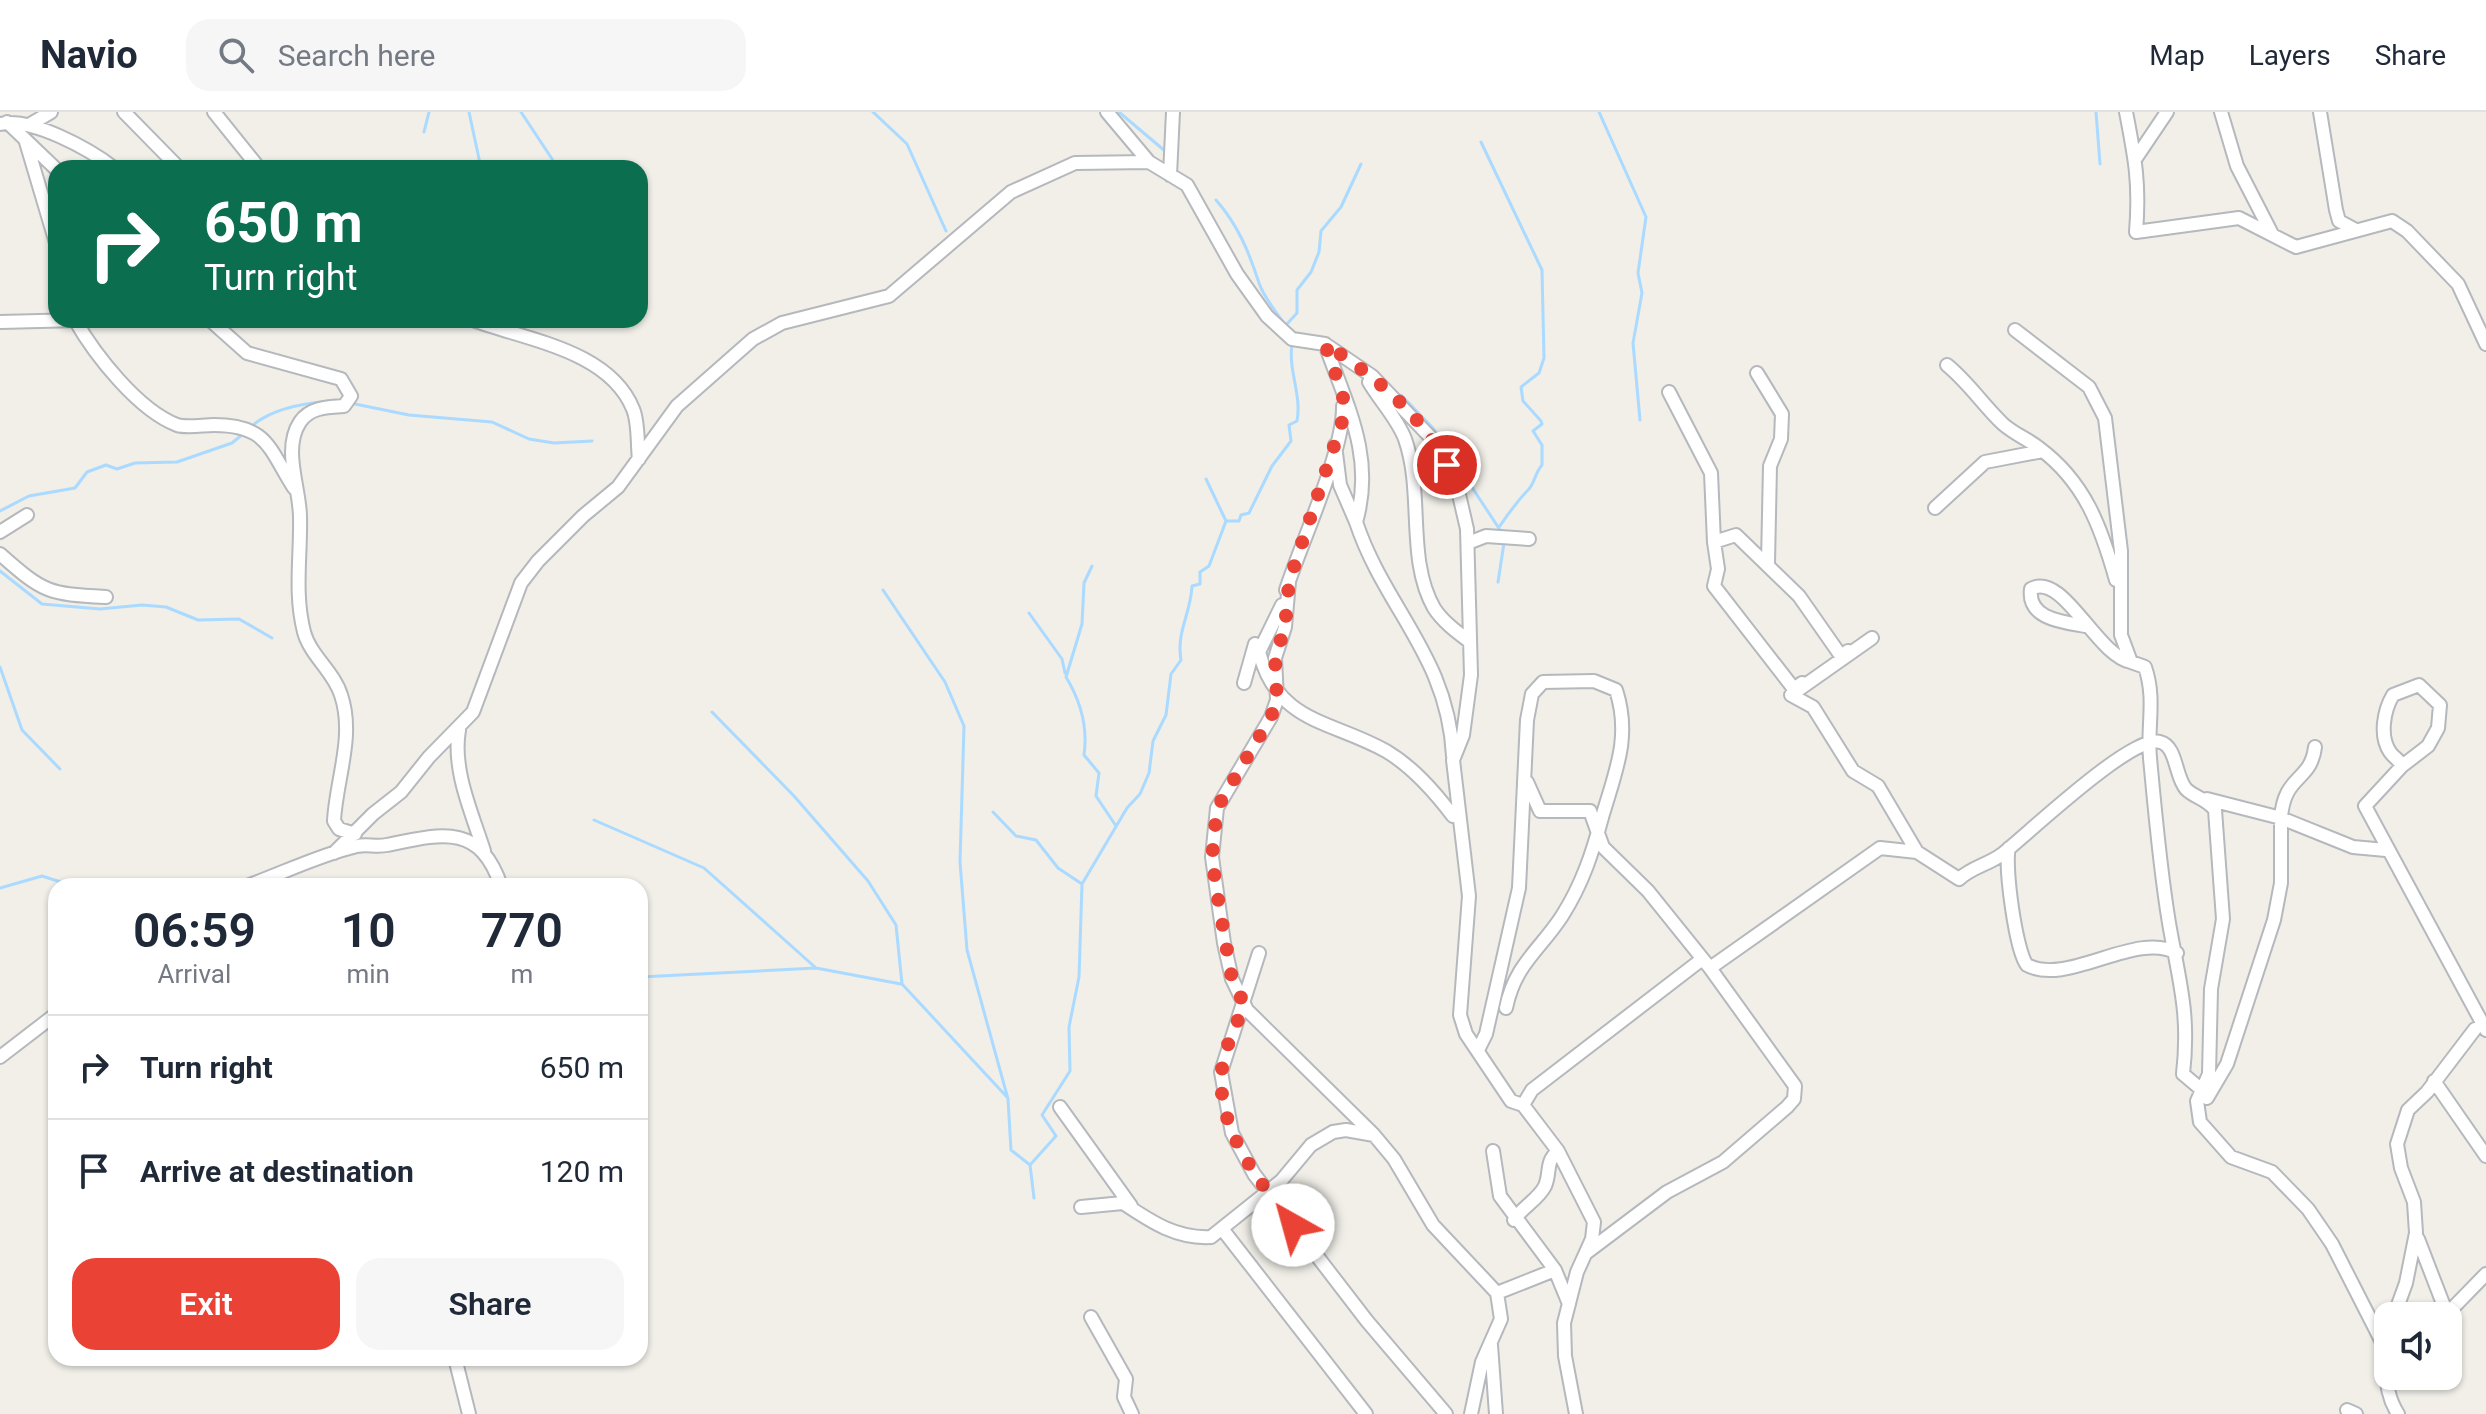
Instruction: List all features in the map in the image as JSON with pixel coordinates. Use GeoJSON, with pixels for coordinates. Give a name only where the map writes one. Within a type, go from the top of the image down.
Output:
{"type":"FeatureCollection","features":[{"type":"Feature","properties":{"kind":"street"},"geometry":{"type":"LineString","coordinates":[[29,125],[51,112]]}},
{"type":"Feature","properties":{"kind":"street"},"geometry":{"type":"LineString","coordinates":[[124,112],[171,160]]}},
{"type":"Feature","properties":{"kind":"street"},"geometry":{"type":"LineString","coordinates":[[214,112],[253,160]]}},
{"type":"Feature","properties":{"kind":"street"},"geometry":{"type":"LineString","coordinates":[[1107,112],[1149,162],[1187,185],[1237,274],[1267,316],[1292,339],[1325,344],[1359,366],[1436,443],[1457,486],[1468,543],[1471,675],[1463,735],[1449,781],[1469,896]]}},
{"type":"Feature","properties":{"kind":"street"},"geometry":{"type":"LineString","coordinates":[[1170,175],[1173,112]]}},
{"type":"Feature","properties":{"kind":"street"},"geometry":{"type":"LineString","coordinates":[[2126,112],[2140,193],[2136,232],[2239,218],[2276,240],[2306,247],[2354,229],[2392,221],[2407,231],[2458,284],[2472,307],[2486,344]]}},
{"type":"Feature","properties":{"kind":"street"},"geometry":{"type":"LineString","coordinates":[[2136,158],[2167,112]]}},
{"type":"Feature","properties":{"kind":"street"},"geometry":{"type":"LineString","coordinates":[[2221,112],[2237,166],[2276,240]]}},
{"type":"Feature","properties":{"kind":"street"},"geometry":{"type":"LineString","coordinates":[[2320,112],[2339,221],[2354,229]]}},
{"type":"Feature","properties":{"kind":"street"},"geometry":{"type":"LineString","coordinates":[[3,122],[29,125],[92,152],[103,160]]}},
{"type":"Feature","properties":{"kind":"street"},"geometry":{"type":"LineString","coordinates":[[3,122],[48,162]]}},
{"type":"Feature","properties":{"kind":"street"},"geometry":{"type":"LineString","coordinates":[[26,142],[48,216]]}},
{"type":"Feature","properties":{"kind":"street"},"geometry":{"type":"LineString","coordinates":[[487,858],[466,799],[456,749],[458,731],[473,712],[521,583],[572,527],[618,487],[677,406],[753,339],[782,323],[889,296],[1011,192],[1075,163],[1149,162]]}},
{"type":"Feature","properties":{"kind":"street"},"geometry":{"type":"LineString","coordinates":[[0,322],[48,321]]}},
{"type":"Feature","properties":{"kind":"street"},"geometry":{"type":"LineString","coordinates":[[81,328],[101,361],[145,404],[178,425],[231,425],[263,437],[296,490]]}},
{"type":"Feature","properties":{"kind":"street"},"geometry":{"type":"LineString","coordinates":[[219,328],[247,353],[341,379],[351,396],[344,406],[322,407],[301,420],[294,433],[293,450],[300,512],[296,565],[305,636],[328,669],[343,706],[345,729],[334,821],[339,829],[355,834]]}},
{"type":"Feature","properties":{"kind":"street"},"geometry":{"type":"LineString","coordinates":[[498,328],[553,346],[609,377],[634,412],[639,459]]}},
{"type":"Feature","properties":{"kind":"street"},"geometry":{"type":"LineString","coordinates":[[2015,330],[2089,387],[2099,401],[2105,418],[2121,551],[2121,635],[2131,662]]}},
{"type":"Feature","properties":{"kind":"street"},"geometry":{"type":"LineString","coordinates":[[1325,344],[1365,467],[1363,498],[1356,522]]}},
{"type":"Feature","properties":{"kind":"street"},"geometry":{"type":"LineString","coordinates":[[1947,365],[1966,381],[2002,423],[2043,451],[2074,479],[2088,498],[2120,591]]}},
{"type":"Feature","properties":{"kind":"street"},"geometry":{"type":"LineString","coordinates":[[1359,366],[1405,440],[1418,511],[1417,534],[1425,586],[1435,609],[1470,642]]}},
{"type":"Feature","properties":{"kind":"street"},"geometry":{"type":"LineString","coordinates":[[1757,373],[1782,414],[1781,439],[1770,466],[1768,563]]}},
{"type":"Feature","properties":{"kind":"street"},"geometry":{"type":"LineString","coordinates":[[1669,392],[1711,473],[1718,569],[1714,586],[1794,689],[1872,638],[1791,695],[1813,707],[1853,771],[1878,786],[1917,852]]}},
{"type":"Feature","properties":{"kind":"street"},"geometry":{"type":"LineString","coordinates":[[1343,395],[1343,419],[1279,617],[1259,652],[1281,699],[1317,723],[1385,751],[1407,766],[1453,816]]}},
{"type":"Feature","properties":{"kind":"street"},"geometry":{"type":"LineString","coordinates":[[1335,445],[1340,485],[1369,557],[1396,599],[1437,675],[1451,722],[1469,896],[1460,1015],[1466,1034],[1479,1048],[1511,1101],[1523,1105],[1558,1151],[1592,1217],[1593,1233],[1569,1304],[1564,1344],[1576,1414]]}},
{"type":"Feature","properties":{"kind":"street"},"geometry":{"type":"LineString","coordinates":[[1935,508],[1985,462],[2043,451]]}},
{"type":"Feature","properties":{"kind":"street"},"geometry":{"type":"LineString","coordinates":[[0,532],[27,515]]}},
{"type":"Feature","properties":{"kind":"street"},"geometry":{"type":"LineString","coordinates":[[1714,542],[1736,535],[1768,563],[1799,596],[1841,656]]}},
{"type":"Feature","properties":{"kind":"street"},"geometry":{"type":"LineString","coordinates":[[1468,543],[1486,536],[1529,539]]}},
{"type":"Feature","properties":{"kind":"street"},"geometry":{"type":"LineString","coordinates":[[0,554],[27,578],[54,594],[106,597]]}},
{"type":"Feature","properties":{"kind":"street"},"geometry":{"type":"LineString","coordinates":[[1289,582],[1285,627],[1275,658],[1277,692],[1271,717],[1217,808],[1212,857],[1224,943],[1232,979],[1244,1004],[1374,1135],[1394,1159],[1433,1225],[1497,1293],[1502,1315],[1490,1340],[1471,1414]]}},
{"type":"Feature","properties":{"kind":"street"},"geometry":{"type":"LineString","coordinates":[[1244,683],[1254,646],[1284,598]]}},
{"type":"Feature","properties":{"kind":"street"},"geometry":{"type":"LineString","coordinates":[[2085,626],[2119,657],[2145,667],[2151,685],[2168,915],[2186,1016],[2183,1074],[2204,1094]]}},
{"type":"Feature","properties":{"kind":"street"},"geometry":{"type":"LineString","coordinates":[[1479,1048],[1486,1034],[1508,936],[1519,888],[1527,720],[1532,694],[1543,682],[1594,681],[1616,690],[1622,707],[1621,749],[1613,792],[1594,853],[1574,896],[1553,929],[1527,956],[1510,989],[1506,1008],[1508,936]]}},
{"type":"Feature","properties":{"kind":"street"},"geometry":{"type":"LineString","coordinates":[[2399,1302],[2406,1283],[2415,1228],[2414,1202],[2401,1168],[2397,1144],[2408,1110],[2481,1030],[2365,806],[2402,766],[2423,751],[2438,728],[2440,705],[2419,685],[2393,695],[2386,711],[2385,739],[2402,766]]}},
{"type":"Feature","properties":{"kind":"street"},"geometry":{"type":"LineString","coordinates":[[334,853],[373,814],[401,792],[429,757],[473,712]]}},
{"type":"Feature","properties":{"kind":"street"},"geometry":{"type":"LineString","coordinates":[[1523,1105],[1532,1090],[1706,964],[1880,848],[1917,852],[1959,879],[1970,869],[1991,861],[2009,848],[2131,749],[2156,742],[2168,747],[2186,788],[2207,799],[2281,818],[2353,847],[2386,850]]}},
{"type":"Feature","properties":{"kind":"street"},"geometry":{"type":"LineString","coordinates":[[2315,747],[2310,767],[2285,792],[2281,818],[2281,883],[2274,920],[2227,1064],[2197,1108],[2208,1134],[2231,1157],[2252,1163],[2280,1178],[2317,1221],[2374,1320]]}},
{"type":"Feature","properties":{"kind":"street"},"geometry":{"type":"LineString","coordinates":[[1526,780],[1540,811],[1590,811],[1603,847],[1648,891],[1795,1086],[1794,1099],[1723,1162],[1667,1192],[1613,1236],[1586,1253]]}},
{"type":"Feature","properties":{"kind":"street"},"geometry":{"type":"LineString","coordinates":[[2204,1094],[2209,1074],[2211,989],[2223,906],[2218,828],[2215,810],[2207,799]]}},
{"type":"Feature","properties":{"kind":"street"},"geometry":{"type":"LineString","coordinates":[[268,878],[360,845],[385,846],[411,837],[453,834],[477,845],[496,869],[499,878]]}},
{"type":"Feature","properties":{"kind":"street"},"geometry":{"type":"LineString","coordinates":[[2009,848],[2009,880],[2020,952],[2027,965],[2042,969],[2071,966],[2156,947],[2177,953]]}},
{"type":"Feature","properties":{"kind":"street"},"geometry":{"type":"LineString","coordinates":[[1259,953],[1221,1072],[1232,1133],[1268,1192],[1367,1321],[1446,1414]]}},
{"type":"Feature","properties":{"kind":"street"},"geometry":{"type":"LineString","coordinates":[[0,1057],[48,1020]]}},
{"type":"Feature","properties":{"kind":"street"},"geometry":{"type":"LineString","coordinates":[[2434,1081],[2486,1156]]}},
{"type":"Feature","properties":{"kind":"street"},"geometry":{"type":"LineString","coordinates":[[1060,1107],[1135,1212]]}},
{"type":"Feature","properties":{"kind":"street"},"geometry":{"type":"LineString","coordinates":[[1081,1207],[1100,1207],[1116,1201],[1181,1235],[1211,1237],[1291,1172],[1302,1153],[1333,1132],[1346,1130],[1374,1135]]}},
{"type":"Feature","properties":{"kind":"street"},"geometry":{"type":"LineString","coordinates":[[1493,1151],[1496,1187],[1514,1220],[1555,1270],[1569,1304]]}},
{"type":"Feature","properties":{"kind":"street"},"geometry":{"type":"LineString","coordinates":[[1514,1220],[1540,1194],[1547,1179],[1548,1161],[1558,1151]]}},
{"type":"Feature","properties":{"kind":"street"},"geometry":{"type":"LineString","coordinates":[[2415,1228],[2441,1302]]}},
{"type":"Feature","properties":{"kind":"street"},"geometry":{"type":"LineString","coordinates":[[1223,1230],[1366,1414]]}},
{"type":"Feature","properties":{"kind":"street"},"geometry":{"type":"LineString","coordinates":[[1497,1293],[1555,1270]]}},
{"type":"Feature","properties":{"kind":"street"},"geometry":{"type":"LineString","coordinates":[[2459,1302],[2486,1274]]}},
{"type":"Feature","properties":{"kind":"street"},"geometry":{"type":"LineString","coordinates":[[1091,1317],[1126,1379],[1124,1397],[1132,1414]]}},
{"type":"Feature","properties":{"kind":"street"},"geometry":{"type":"LineString","coordinates":[[1490,1340],[1496,1414]]}},
{"type":"Feature","properties":{"kind":"street"},"geometry":{"type":"LineString","coordinates":[[457,1366],[469,1414]]}},
{"type":"Feature","properties":{"kind":"street"},"geometry":{"type":"LineString","coordinates":[[2391,1390],[2398,1414]]}},
{"type":"Feature","properties":{"kind":"waterway"},"geometry":{"type":"LineString","coordinates":[[424,132],[429,112]]}},
{"type":"Feature","properties":{"kind":"waterway"},"geometry":{"type":"LineString","coordinates":[[469,112],[479,160]]}},
{"type":"Feature","properties":{"kind":"waterway"},"geometry":{"type":"LineString","coordinates":[[521,112],[553,160]]}},
{"type":"Feature","properties":{"kind":"waterway"},"geometry":{"type":"LineString","coordinates":[[873,112],[907,144],[946,231]]}},
{"type":"Feature","properties":{"kind":"waterway"},"geometry":{"type":"LineString","coordinates":[[1119,112],[1165,151]]}},
{"type":"Feature","properties":{"kind":"waterway"},"geometry":{"type":"LineString","coordinates":[[1599,112],[1646,217],[1638,273],[1642,293],[1633,343],[1640,420]]}},
{"type":"Feature","properties":{"kind":"waterway"},"geometry":{"type":"LineString","coordinates":[[2096,112],[2100,164]]}},
{"type":"Feature","properties":{"kind":"waterway"},"geometry":{"type":"LineString","coordinates":[[1481,142],[1542,270],[1544,358],[1539,373],[1521,387],[1523,401],[1542,424],[1533,431],[1542,445],[1542,465],[1531,486],[1499,527]]}},
{"type":"Feature","properties":{"kind":"waterway"},"geometry":{"type":"LineString","coordinates":[[1286,325],[1297,313],[1297,290],[1311,272],[1319,252],[1321,231],[1341,207],[1361,164]]}},
{"type":"Feature","properties":{"kind":"waterway"},"geometry":{"type":"LineString","coordinates":[[1216,200],[1237,229],[1264,294],[1286,326]]}},
{"type":"Feature","properties":{"kind":"waterway"},"geometry":{"type":"LineString","coordinates":[[1226,521],[1239,521],[1241,515],[1249,513],[1272,466],[1291,441],[1289,425],[1297,421],[1298,411],[1292,344]]}},
{"type":"Feature","properties":{"kind":"waterway"},"geometry":{"type":"LineString","coordinates":[[1401,395],[1433,428],[1502,533]]}},
{"type":"Feature","properties":{"kind":"waterway"},"geometry":{"type":"LineString","coordinates":[[252,426],[279,411],[331,401]]}},
{"type":"Feature","properties":{"kind":"waterway"},"geometry":{"type":"LineString","coordinates":[[350,403],[409,415],[492,422],[529,439],[554,443],[592,441]]}},
{"type":"Feature","properties":{"kind":"waterway"},"geometry":{"type":"LineString","coordinates":[[0,511],[29,496],[75,488],[87,472],[106,465],[117,469],[135,463],[177,462],[232,443],[243,434]]}},
{"type":"Feature","properties":{"kind":"waterway"},"geometry":{"type":"LineString","coordinates":[[1082,884],[1127,808],[1140,794],[1149,773],[1153,741],[1166,715],[1171,674],[1181,660],[1180,640],[1192,586],[1200,584],[1200,572],[1209,566],[1226,521],[1206,479]]}},
{"type":"Feature","properties":{"kind":"waterway"},"geometry":{"type":"LineString","coordinates":[[1498,582],[1504,543]]}},
{"type":"Feature","properties":{"kind":"waterway"},"geometry":{"type":"LineString","coordinates":[[1092,566],[1084,583],[1082,624],[1066,677],[1082,714],[1084,755],[1099,773],[1096,796],[1116,826]]}},
{"type":"Feature","properties":{"kind":"waterway"},"geometry":{"type":"LineString","coordinates":[[0,571],[42,604],[100,609],[142,605],[166,607],[198,620],[239,619],[272,638]]}},
{"type":"Feature","properties":{"kind":"waterway"},"geometry":{"type":"LineString","coordinates":[[883,590],[945,682],[964,726],[960,862],[967,950],[1008,1099],[1011,1150],[1030,1165],[1034,1198]]}},
{"type":"Feature","properties":{"kind":"waterway"},"geometry":{"type":"LineString","coordinates":[[1029,613],[1062,659],[1065,673]]}},
{"type":"Feature","properties":{"kind":"waterway"},"geometry":{"type":"LineString","coordinates":[[0,667],[22,730],[60,769]]}},
{"type":"Feature","properties":{"kind":"waterway"},"geometry":{"type":"LineString","coordinates":[[712,712],[794,796],[868,881],[896,925],[902,984],[1006,1096]]}},
{"type":"Feature","properties":{"kind":"waterway"},"geometry":{"type":"LineString","coordinates":[[993,812],[1016,836],[1036,840],[1058,868],[1082,884],[1079,977],[1069,1027],[1070,1071],[1042,1115],[1056,1136],[1030,1165]]}},
{"type":"Feature","properties":{"kind":"waterway"},"geometry":{"type":"LineString","coordinates":[[594,820],[704,868],[816,968],[901,984]]}},
{"type":"Feature","properties":{"kind":"waterway"},"geometry":{"type":"LineString","coordinates":[[0,888],[42,876],[48,878]]}},
{"type":"Feature","properties":{"kind":"waterway"},"geometry":{"type":"LineString","coordinates":[[648,977],[816,968]]}},
{"type":"Feature","properties":{"kind":"route"},"geometry":{"type":"LineString","coordinates":[[1293,1225],[1254,1174],[1232,1133],[1221,1072],[1226,1048],[1244,1004],[1230,973],[1212,857],[1217,808],[1271,717],[1277,700],[1275,658],[1285,627],[1289,582],[1343,419],[1343,395],[1325,344],[1372,376],[1436,443],[1447,465]]}}]}
